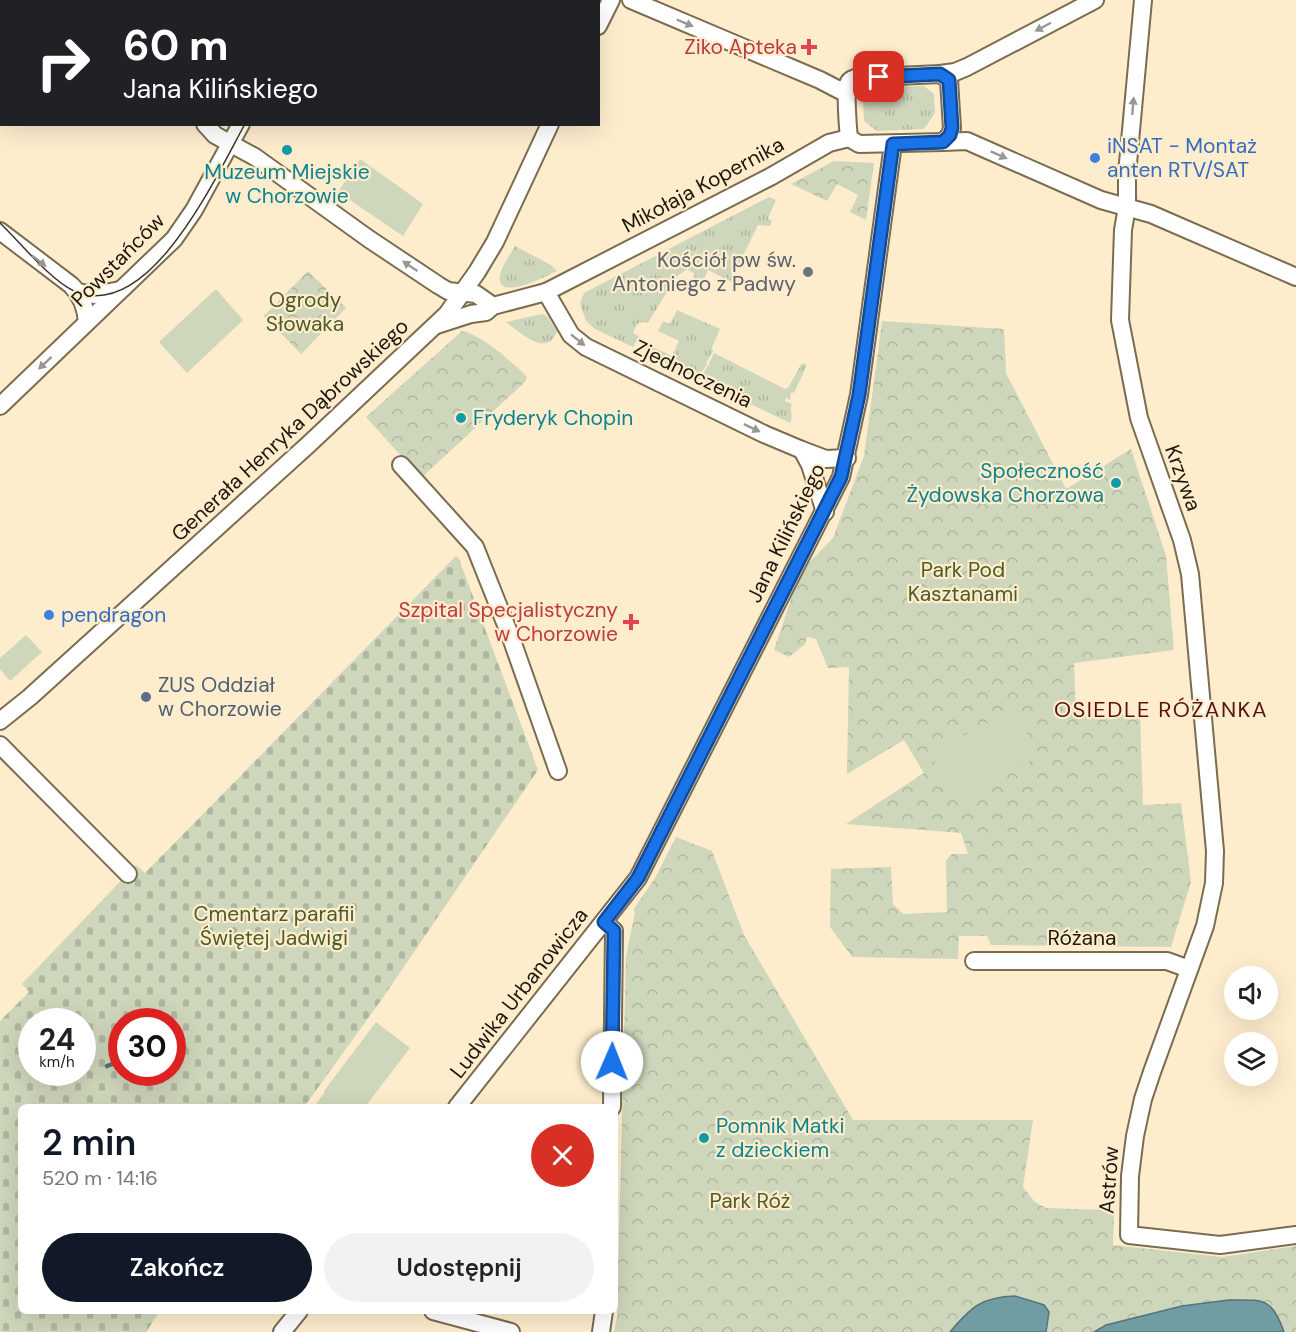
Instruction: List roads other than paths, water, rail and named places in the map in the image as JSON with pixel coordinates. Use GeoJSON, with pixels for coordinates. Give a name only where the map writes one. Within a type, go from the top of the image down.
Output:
{"type":"FeatureCollection","features":[{"type":"Feature","properties":{"kind":"street"},"geometry":{"type":"LineString","coordinates":[[600,22],[611,0]]}},
{"type":"Feature","properties":{"kind":"street"},"geometry":{"type":"LineString","coordinates":[[631,0],[820,80],[847,94]]}},
{"type":"Feature","properties":{"kind":"street"},"geometry":{"type":"LineString","coordinates":[[1095,0],[955,72],[855,78],[847,84],[849,138],[859,144],[967,141],[1101,200],[1151,214],[1296,277]]}},
{"type":"Feature","properties":{"kind":"street","name":"Krzywa"},"geometry":{"type":"LineString","coordinates":[[1143,0],[1127,174],[1120,320],[1139,418],[1182,540],[1190,574],[1215,850],[1214,883],[1208,912],[1189,969]]}},
{"type":"Feature","properties":{"kind":"street"},"geometry":{"type":"LineString","coordinates":[[940,74],[949,80],[952,128],[950,135],[943,142]]}},
{"type":"Feature","properties":{"kind":"street"},"geometry":{"type":"LineString","coordinates":[[207,126],[215,135],[255,157],[369,239],[438,285],[448,291],[476,294],[493,306]]}},
{"type":"Feature","properties":{"kind":"street","name":"Powstańców"},"geometry":{"type":"LineString","coordinates":[[0,406],[165,249],[181,230],[240,126]]}},
{"type":"Feature","properties":{"kind":"street","name":"Generała Henryka Dąbrowskiego"},"geometry":{"type":"LineString","coordinates":[[0,721],[30,697],[269,480],[435,326],[461,294],[495,243],[549,126]]}},
{"type":"Feature","properties":{"kind":"street","name":"Mikołaja Kopernika"},"geometry":{"type":"LineString","coordinates":[[435,326],[471,314],[486,312],[493,306],[546,292],[770,177],[829,143],[849,138]]}},
{"type":"Feature","properties":{"kind":"street","name":"Jana Kilińskiego"},"geometry":{"type":"LineString","coordinates":[[616,907],[638,878],[841,477],[859,395],[893,144]]}},
{"type":"Feature","properties":{"kind":"street"},"geometry":{"type":"LineString","coordinates":[[0,231],[78,292],[94,295],[121,290]]}},
{"type":"Feature","properties":{"kind":"street"},"geometry":{"type":"LineString","coordinates":[[78,292],[85,308],[87,322]]}},
{"type":"Feature","properties":{"kind":"street","name":"Zjednoczenia"},"geometry":{"type":"LineString","coordinates":[[546,292],[568,331],[578,342],[764,434],[826,459],[847,458]]}},
{"type":"Feature","properties":{"kind":"street"},"geometry":{"type":"LineString","coordinates":[[802,450],[810,465],[825,512]]}},
{"type":"Feature","properties":{"kind":"street"},"geometry":{"type":"LineString","coordinates":[[401,465],[464,534],[478,554],[558,771]]}},
{"type":"Feature","properties":{"kind":"street"},"geometry":{"type":"LineString","coordinates":[[0,745],[128,874]]}},
{"type":"Feature","properties":{"kind":"street","name":"Ludwika Urbanowicza"},"geometry":{"type":"LineString","coordinates":[[459,1104],[616,907]]}},
{"type":"Feature","properties":{"kind":"street"},"geometry":{"type":"LineString","coordinates":[[604,922],[614,931],[612,1104]]}},
{"type":"Feature","properties":{"kind":"street","name":"Różana"},"geometry":{"type":"LineString","coordinates":[[974,961],[1167,961],[1189,969]]}},
{"type":"Feature","properties":{"kind":"street","name":"Astrów"},"geometry":{"type":"LineString","coordinates":[[1189,969],[1143,1099],[1130,1176],[1129,1235],[1220,1245],[1296,1234]]}},
{"type":"Feature","properties":{"kind":"street"},"geometry":{"type":"LineString","coordinates":[[282,1332],[297,1314]]}},
{"type":"Feature","properties":{"kind":"street"},"geometry":{"type":"LineString","coordinates":[[444,1314],[512,1332]]}},
{"type":"Feature","properties":{"kind":"street"},"geometry":{"type":"LineString","coordinates":[[601,1332],[604,1314]]}},
{"type":"Feature","properties":{"kind":"water"},"geometry":{"type":"Polygon","coordinates":[[[1015,1296],[1044,1305],[1049,1312],[1046,1332],[950,1332],[964,1316],[985,1301],[1015,1296]]]}},
{"type":"Feature","properties":{"kind":"water"},"geometry":{"type":"Polygon","coordinates":[[[1229,1300],[1265,1303],[1275,1312],[1284,1332],[1094,1332],[1106,1325],[1182,1306],[1229,1300]]]}},
{"type":"Feature","properties":{"kind":"tram line"},"geometry":{"type":"LineString","coordinates":[[0,223],[45,270],[74,291],[102,295],[129,286],[154,266],[178,239],[199,208],[244,126]]}},
{"type":"Feature","properties":{"kind":"place","name":"Ziko Apteka"},"geometry":{"type":"Point","coordinates":[809,47]}},
{"type":"Feature","properties":{"kind":"place","name":"Muzeum Miejskie w Chorzowie"},"geometry":{"type":"Point","coordinates":[287,150]}},
{"type":"Feature","properties":{"kind":"place","name":"iNSAT - Montaż anten RTV/SAT"},"geometry":{"type":"Point","coordinates":[1095,158]}},
{"type":"Feature","properties":{"kind":"place","name":"Kościół pw św. Antoniego z Padwy"},"geometry":{"type":"Point","coordinates":[808,272]}},
{"type":"Feature","properties":{"kind":"place","name":"Fryderyk Chopin"},"geometry":{"type":"Point","coordinates":[461,418]}},
{"type":"Feature","properties":{"kind":"place","name":"Społeczność Żydowska Chorzowa"},"geometry":{"type":"Point","coordinates":[1116,483]}},
{"type":"Feature","properties":{"kind":"place","name":"pendragon"},"geometry":{"type":"Point","coordinates":[49,615]}},
{"type":"Feature","properties":{"kind":"place","name":"Szpital Specjalistyczny w Chorzowie"},"geometry":{"type":"Point","coordinates":[631,622]}},
{"type":"Feature","properties":{"kind":"place","name":"ZUS Oddział w Chorzowie"},"geometry":{"type":"Point","coordinates":[146,697]}},
{"type":"Feature","properties":{"kind":"place","name":"Pomnik Matki z dzieckiem"},"geometry":{"type":"Point","coordinates":[704,1138]}},
{"type":"Feature","properties":{"kind":"district","name":"OSIEDLE RÓŻANKA"},"geometry":{"type":"Point","coordinates":[1161,709]}},
{"type":"Feature","properties":{"kind":"park label","name":"Ogrody Słowaka"},"geometry":{"type":"Point","coordinates":[305,312]}},
{"type":"Feature","properties":{"kind":"park label","name":"Park Pod Kasztanami"},"geometry":{"type":"Point","coordinates":[963,582]}},
{"type":"Feature","properties":{"kind":"park label","name":"Cmentarz parafii Świętej Jadwigi"},"geometry":{"type":"Point","coordinates":[274,926]}},
{"type":"Feature","properties":{"kind":"park label","name":"Park Róż"},"geometry":{"type":"Point","coordinates":[750,1201]}}]}
